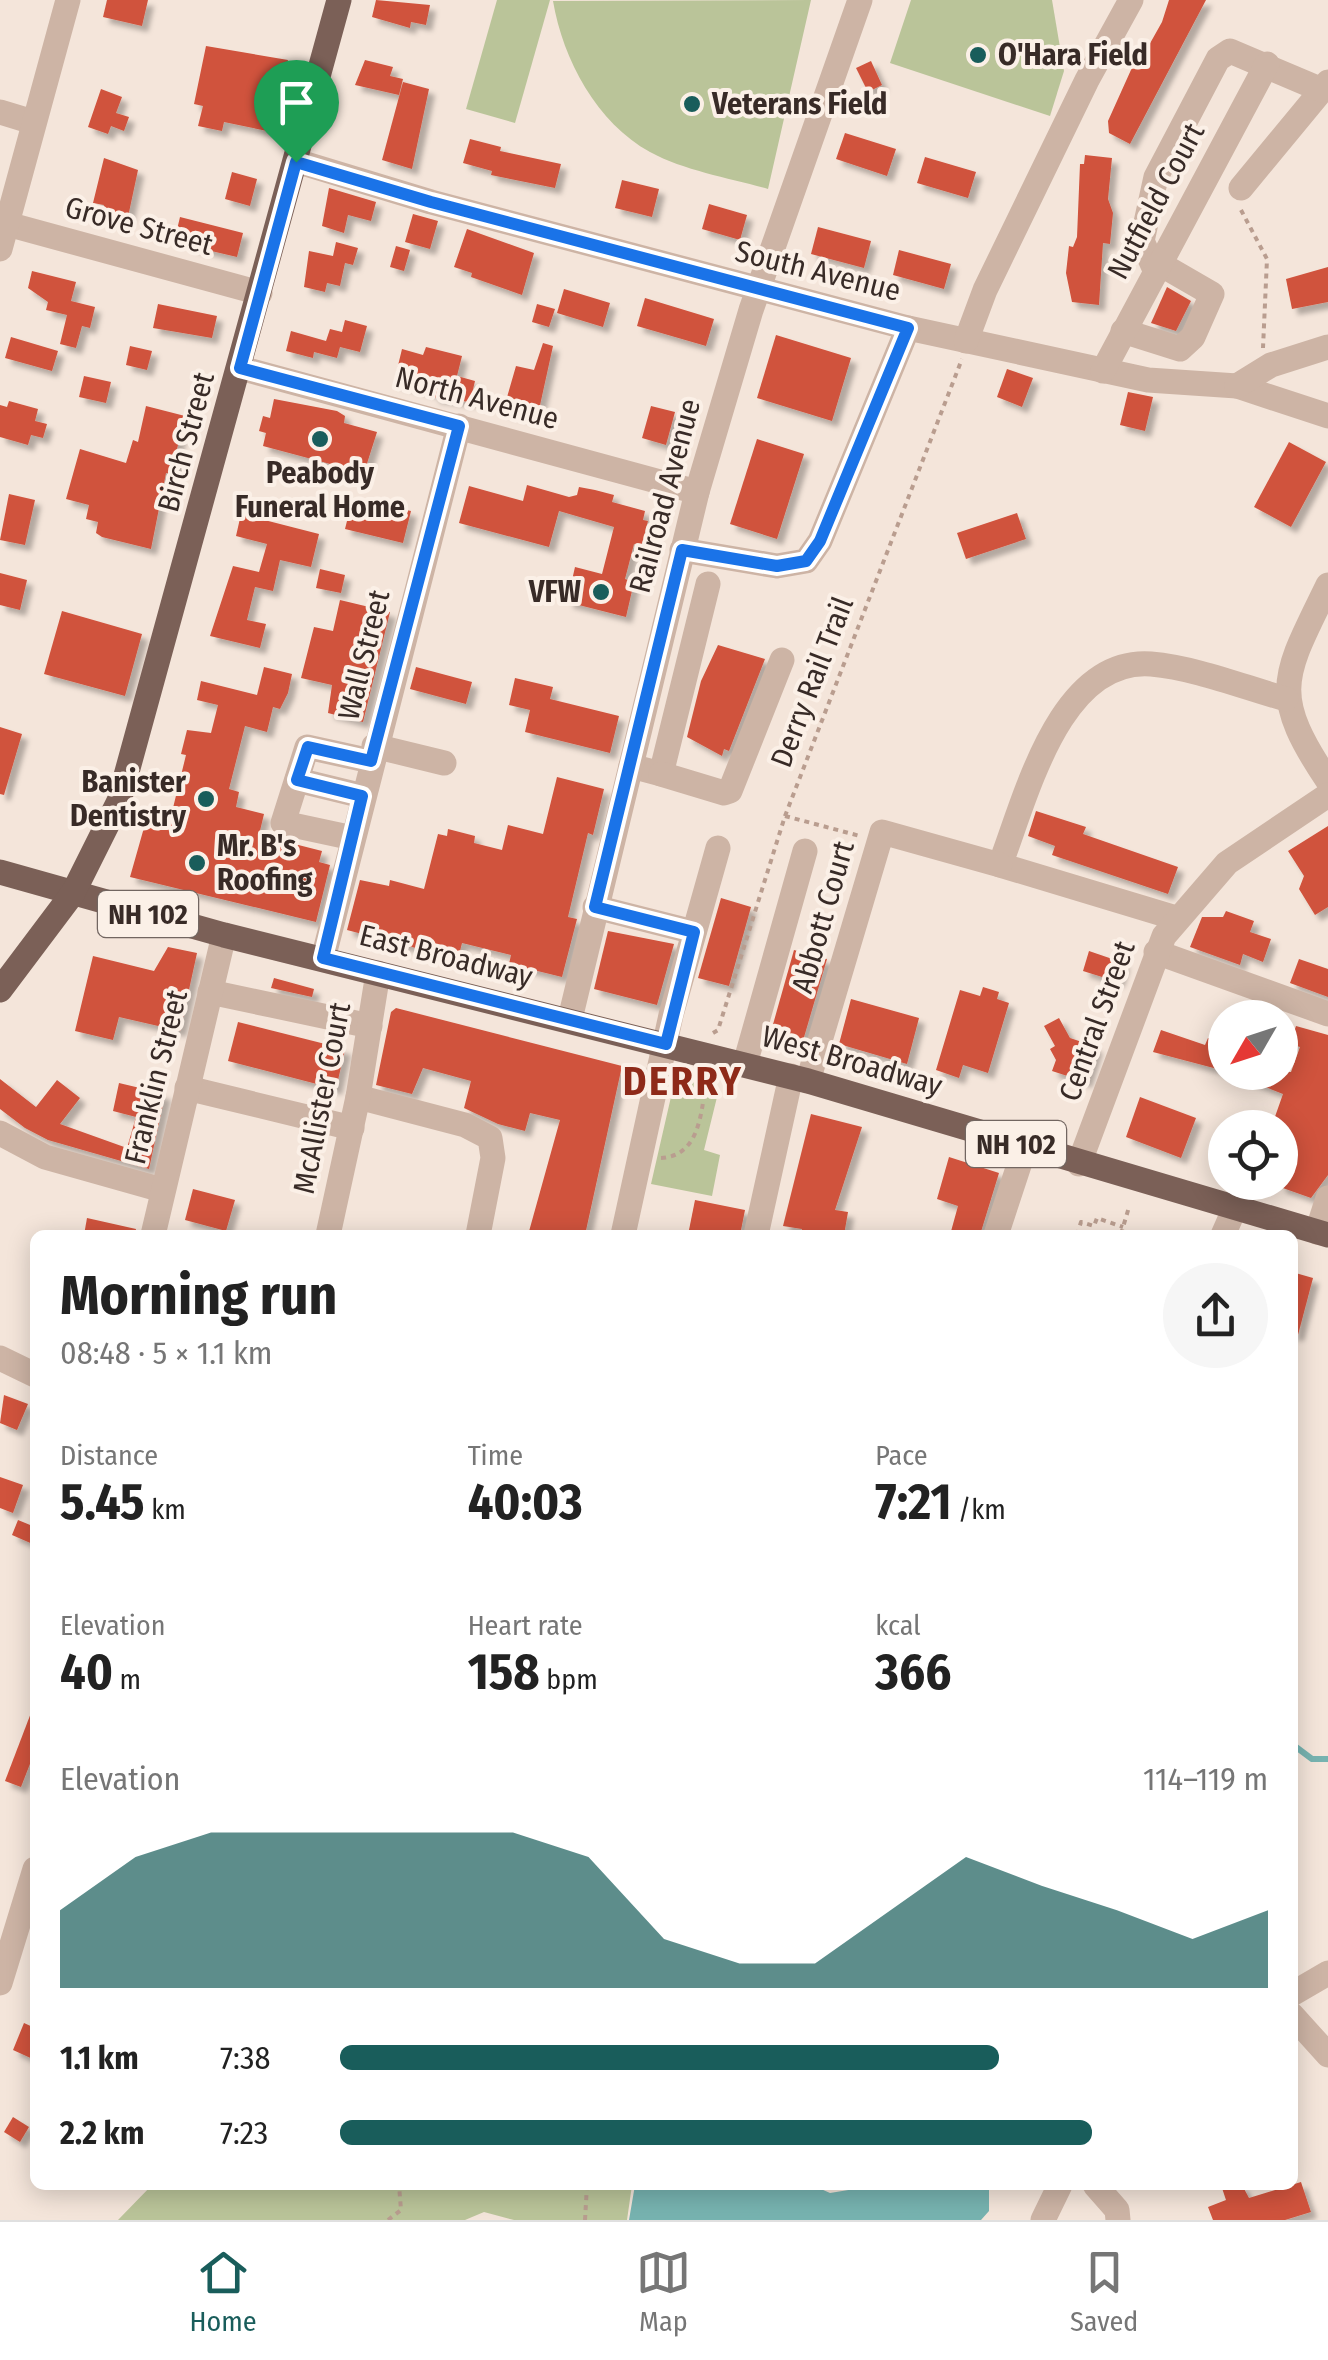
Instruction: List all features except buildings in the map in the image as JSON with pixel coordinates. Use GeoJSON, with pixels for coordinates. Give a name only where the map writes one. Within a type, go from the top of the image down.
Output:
{"type":"FeatureCollection","features":[{"type":"Feature","properties":{"kind":"main road","name":"Birch Street"},"geometry":{"type":"LineString","coordinates":[[0,990],[73,892],[110,822],[134,756],[339,0]]}},
{"type":"Feature","properties":{"kind":"main road","name":"East Broadway"},"geometry":{"type":"LineString","coordinates":[[0,872],[224,936],[703,1054]]}},
{"type":"Feature","properties":{"kind":"main road","name":"West Broadway"},"geometry":{"type":"LineString","coordinates":[[703,1054],[800,1079],[1322,1234]]}},
{"type":"Feature","properties":{"kind":"street"},"geometry":{"type":"LineString","coordinates":[[2,232],[68,0]]}},
{"type":"Feature","properties":{"kind":"street","name":"Railroad Avenue"},"geometry":{"type":"LineString","coordinates":[[570,1019],[697,492],[759,290],[860,0]]}},
{"type":"Feature","properties":{"kind":"street"},"geometry":{"type":"LineString","coordinates":[[964,348],[1053,150],[1130,0]]}},
{"type":"Feature","properties":{"kind":"street"},"geometry":{"type":"LineString","coordinates":[[1122,331],[1180,349],[1194,337],[1212,294],[1158,268],[1142,241],[1156,177],[1218,59],[1230,52],[1325,86],[1241,188]]}},
{"type":"Feature","properties":{"kind":"street","name":"Nutfield Court"},"geometry":{"type":"LineString","coordinates":[[1103,370],[1267,64]]}},
{"type":"Feature","properties":{"kind":"street"},"geometry":{"type":"LineString","coordinates":[[0,112],[33,122]]}},
{"type":"Feature","properties":{"kind":"street","name":"South Avenue"},"geometry":{"type":"LineString","coordinates":[[296,162],[908,328],[964,348],[1148,380],[1238,386],[1328,416]]}},
{"type":"Feature","properties":{"kind":"street","name":"Grove Street"},"geometry":{"type":"LineString","coordinates":[[2,232],[260,294]]}},
{"type":"Feature","properties":{"kind":"street"},"geometry":{"type":"LineString","coordinates":[[682,550],[777,566],[806,561],[820,541],[908,328]]}},
{"type":"Feature","properties":{"kind":"street"},"geometry":{"type":"LineString","coordinates":[[1238,386],[1271,365],[1328,346]]}},
{"type":"Feature","properties":{"kind":"street","name":"North Avenue"},"geometry":{"type":"LineString","coordinates":[[240,368],[697,492]]}},
{"type":"Feature","properties":{"kind":"street","name":"Wall Street"},"geometry":{"type":"LineString","coordinates":[[323,958],[459,426]]}},
{"type":"Feature","properties":{"kind":"street"},"geometry":{"type":"LineString","coordinates":[[661,774],[708,584]]}},
{"type":"Feature","properties":{"kind":"street"},"geometry":{"type":"LineString","coordinates":[[1328,585],[1292,661],[1286,699],[1298,735],[1328,781]]}},
{"type":"Feature","properties":{"kind":"street"},"geometry":{"type":"LineString","coordinates":[[631,766],[724,793],[730,791],[782,660]]}},
{"type":"Feature","properties":{"kind":"street"},"geometry":{"type":"LineString","coordinates":[[1176,918],[1000,866],[1060,719],[1084,687],[1130,665],[1152,664],[1286,699]]}},
{"type":"Feature","properties":{"kind":"street"},"geometry":{"type":"LineString","coordinates":[[353,838],[278,834],[308,747],[444,762]]}},
{"type":"Feature","properties":{"kind":"street"},"geometry":{"type":"LineString","coordinates":[[297,780],[362,796]]}},
{"type":"Feature","properties":{"kind":"street","name":"Central Street"},"geometry":{"type":"LineString","coordinates":[[1079,1164],[1156,952],[1176,918],[1227,863],[1328,795]]}},
{"type":"Feature","properties":{"kind":"street","name":"Abbott Court"},"geometry":{"type":"LineString","coordinates":[[757,1230],[800,1079],[858,918],[882,832],[1000,866]]}},
{"type":"Feature","properties":{"kind":"street"},"geometry":{"type":"LineString","coordinates":[[624,1230],[666,1044],[718,848]]}},
{"type":"Feature","properties":{"kind":"street"},"geometry":{"type":"LineString","coordinates":[[745,1064],[805,851]]}},
{"type":"Feature","properties":{"kind":"street"},"geometry":{"type":"LineString","coordinates":[[595,907],[694,932]]}},
{"type":"Feature","properties":{"kind":"street","name":"Franklin Street"},"geometry":{"type":"LineString","coordinates":[[154,1230],[224,936]]}},
{"type":"Feature","properties":{"kind":"street"},"geometry":{"type":"LineString","coordinates":[[1156,952],[1328,1014]]}},
{"type":"Feature","properties":{"kind":"street","name":"McAllister Court"},"geometry":{"type":"LineString","coordinates":[[329,1230],[358,1097],[378,973]]}},
{"type":"Feature","properties":{"kind":"street"},"geometry":{"type":"LineString","coordinates":[[210,992],[370,1026]]}},
{"type":"Feature","properties":{"kind":"street"},"geometry":{"type":"LineString","coordinates":[[187,1088],[352,1128]]}},
{"type":"Feature","properties":{"kind":"street"},"geometry":{"type":"LineString","coordinates":[[358,1097],[465,1125],[490,1138],[493,1158],[479,1230]]}},
{"type":"Feature","properties":{"kind":"street"},"geometry":{"type":"LineString","coordinates":[[0,1133],[45,1156],[162,1190]]}},
{"type":"Feature","properties":{"kind":"street"},"geometry":{"type":"LineString","coordinates":[[998,1230],[1025,1147]]}},
{"type":"Feature","properties":{"kind":"street"},"geometry":{"type":"LineString","coordinates":[[1322,1234],[1328,1198]]}},
{"type":"Feature","properties":{"kind":"street"},"geometry":{"type":"LineString","coordinates":[[1225,1230],[1234,1210]]}},
{"type":"Feature","properties":{"kind":"street"},"geometry":{"type":"LineString","coordinates":[[0,1358],[30,1372]]}},
{"type":"Feature","properties":{"kind":"street"},"geometry":{"type":"LineString","coordinates":[[0,1983],[30,1883]]}},
{"type":"Feature","properties":{"kind":"street"},"geometry":{"type":"LineString","coordinates":[[1298,1990],[1328,1973]]}},
{"type":"Feature","properties":{"kind":"street"},"geometry":{"type":"LineString","coordinates":[[1298,2022],[1328,2055]]}},
{"type":"Feature","properties":{"kind":"street"},"geometry":{"type":"LineString","coordinates":[[1044,2220],[1058,2190]]}},
{"type":"Feature","properties":{"kind":"street"},"geometry":{"type":"LineString","coordinates":[[1099,2190],[1117,2210],[1118,2220]]}},
{"type":"Feature","properties":{"kind":"path"},"geometry":{"type":"LineString","coordinates":[[1241,188],[1240,207],[1266,258],[1261,324],[1264,353]]}},
{"type":"Feature","properties":{"kind":"path","name":"Derry Rail Trail"},"geometry":{"type":"LineString","coordinates":[[718,1030],[784,816],[964,348]]}},
{"type":"Feature","properties":{"kind":"path"},"geometry":{"type":"LineString","coordinates":[[784,816],[842,831]]}},
{"type":"Feature","properties":{"kind":"path"},"geometry":{"type":"LineString","coordinates":[[657,1158],[676,1156],[698,1130],[706,1083]]}},
{"type":"Feature","properties":{"kind":"path"},"geometry":{"type":"LineString","coordinates":[[1122,1230],[1128,1206]]}},
{"type":"Feature","properties":{"kind":"path"},"geometry":{"type":"LineString","coordinates":[[1079,1230],[1081,1222],[1094,1226],[1097,1218],[1123,1227]]}},
{"type":"Feature","properties":{"kind":"path"},"geometry":{"type":"LineString","coordinates":[[396,2220],[401,2210],[400,2190]]}},
{"type":"Feature","properties":{"kind":"path"},"geometry":{"type":"LineString","coordinates":[[585,2220],[587,2190]]}},
{"type":"Feature","properties":{"kind":"path"},"geometry":{"type":"LineString","coordinates":[[388,2220],[401,2210]]}},
{"type":"Feature","properties":{"kind":"green space"},"geometry":{"type":"Polygon","coordinates":[[[497,0],[550,0],[515,123],[466,109],[497,0]]]}},
{"type":"Feature","properties":{"kind":"green space","name":"Veterans Field"},"geometry":{"type":"Polygon","coordinates":[[[811,0],[768,189],[678,164],[631,140],[585,88],[565,45],[553,1],[811,0]]]}},
{"type":"Feature","properties":{"kind":"green space","name":"O'Hara Field"},"geometry":{"type":"Polygon","coordinates":[[[911,0],[1052,0],[1064,71],[1050,116],[890,63],[911,0]]]}},
{"type":"Feature","properties":{"kind":"green space"},"geometry":{"type":"Polygon","coordinates":[[[676,1075],[719,1089],[704,1150],[720,1155],[712,1196],[651,1184],[676,1075]]]}},
{"type":"Feature","properties":{"kind":"green space"},"geometry":{"type":"Polygon","coordinates":[[[147,2190],[631,2190],[627,2220],[514,2220],[484,2212],[465,2220],[118,2220],[147,2190]]]}},
{"type":"Feature","properties":{"kind":"water"},"geometry":{"type":"Polygon","coordinates":[[[634,2190],[989,2190],[989,2211],[981,2220],[629,2220],[634,2190]]]}},
{"type":"Feature","properties":{"kind":"waterway"},"geometry":{"type":"LineString","coordinates":[[1298,1748],[1312,1759],[1328,1759]]}},
{"type":"Feature","properties":{"kind":"place","name":"O'Hara Field"},"geometry":{"type":"Point","coordinates":[978,55]}},
{"type":"Feature","properties":{"kind":"place","name":"Veterans Field"},"geometry":{"type":"Point","coordinates":[692,104]}},
{"type":"Feature","properties":{"kind":"place","name":"Peabody Funeral Home"},"geometry":{"type":"Point","coordinates":[320,439]}},
{"type":"Feature","properties":{"kind":"place","name":"VFW"},"geometry":{"type":"Point","coordinates":[601,592]}},
{"type":"Feature","properties":{"kind":"place","name":"Banister Dentistry"},"geometry":{"type":"Point","coordinates":[206,799]}},
{"type":"Feature","properties":{"kind":"place","name":"Mr. B's Roofing"},"geometry":{"type":"Point","coordinates":[197,863]}},
{"type":"Feature","properties":{"kind":"district","name":"DERRY"},"geometry":{"type":"Point","coordinates":[683,1082]}},
{"type":"Feature","properties":{"kind":"route"},"geometry":{"type":"LineString","coordinates":[[296,162],[431,202],[908,328],[820,541],[806,561],[795,566],[777,566],[682,550],[595,907],[694,932],[666,1044],[323,958],[362,796],[297,780],[308,747],[371,761],[459,426],[240,368],[296,162]]}}]}
